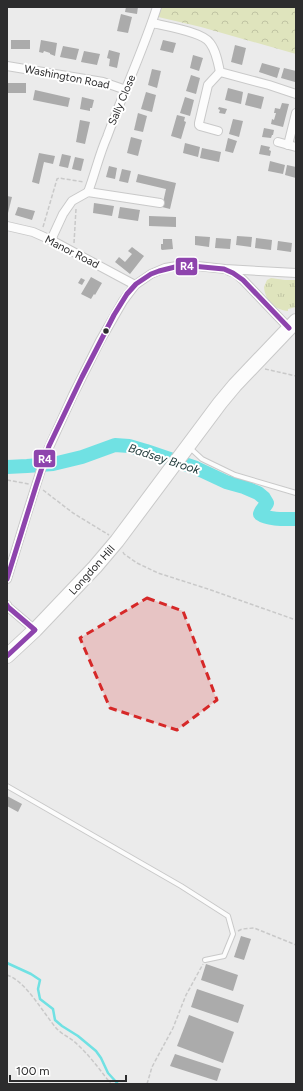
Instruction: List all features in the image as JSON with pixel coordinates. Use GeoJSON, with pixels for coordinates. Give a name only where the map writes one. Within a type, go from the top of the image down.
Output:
{"type":"FeatureCollection","features":[{"type":"Feature","properties":{"kind":"highway","name":"Longdon Hill"},"geometry":{"type":"LineString","coordinates":[[7,656],[82,582],[117,541],[220,403],[292,324]]}},
{"type":"Feature","properties":{"kind":"street","name":"Sally Close"},"geometry":{"type":"LineString","coordinates":[[88,192],[102,147],[126,90],[157,7]]}},
{"type":"Feature","properties":{"kind":"street"},"geometry":{"type":"LineString","coordinates":[[152,23],[201,36],[209,42],[217,59],[220,72]]}},
{"type":"Feature","properties":{"kind":"street","name":"Washington Road"},"geometry":{"type":"LineString","coordinates":[[7,66],[103,82],[126,90]]}},
{"type":"Feature","properties":{"kind":"street"},"geometry":{"type":"LineString","coordinates":[[220,72],[269,84],[296,94]]}},
{"type":"Feature","properties":{"kind":"street"},"geometry":{"type":"LineString","coordinates":[[218,131],[200,126],[199,122],[208,85],[220,72]]}},
{"type":"Feature","properties":{"kind":"street"},"geometry":{"type":"LineString","coordinates":[[278,142],[292,146],[296,113]]}},
{"type":"Feature","properties":{"kind":"street"},"geometry":{"type":"LineString","coordinates":[[51,240],[63,214],[72,201],[88,192],[160,203]]}},
{"type":"Feature","properties":{"kind":"street","name":"Manor Road"},"geometry":{"type":"LineString","coordinates":[[7,226],[33,232],[51,240],[135,285]]}},
{"type":"Feature","properties":{"kind":"street"},"geometry":{"type":"LineString","coordinates":[[7,579],[46,454],[100,341],[123,301],[135,285],[151,274],[165,268],[188,265],[225,269],[296,273]]}},
{"type":"Feature","properties":{"kind":"street"},"geometry":{"type":"LineString","coordinates":[[225,269],[235,273],[244,280],[292,324]]}},
{"type":"Feature","properties":{"kind":"street"},"geometry":{"type":"LineString","coordinates":[[7,605],[10,613],[35,630]]}},
{"type":"Feature","properties":{"kind":"lane"},"geometry":{"type":"LineString","coordinates":[[185,448],[202,459],[235,475],[296,493]]}},
{"type":"Feature","properties":{"kind":"lane"},"geometry":{"type":"LineString","coordinates":[[7,786],[181,886],[228,916],[233,934],[224,956],[205,960]]}},
{"type":"Feature","properties":{"kind":"path"},"geometry":{"type":"LineString","coordinates":[[41,236],[57,179],[59,178],[92,183]]}},
{"type":"Feature","properties":{"kind":"path"},"geometry":{"type":"LineString","coordinates":[[74,253],[76,211],[80,196]]}},
{"type":"Feature","properties":{"kind":"path"},"geometry":{"type":"LineString","coordinates":[[256,363],[261,368],[296,376]]}},
{"type":"Feature","properties":{"kind":"path"},"geometry":{"type":"LineString","coordinates":[[7,480],[36,486],[73,513],[117,541],[124,554],[137,563],[158,573],[208,588],[296,620]]}},
{"type":"Feature","properties":{"kind":"path"},"geometry":{"type":"LineString","coordinates":[[233,934],[242,929],[254,928],[296,946]]}},
{"type":"Feature","properties":{"kind":"path"},"geometry":{"type":"LineString","coordinates":[[147,1084],[152,1067],[172,1028],[186,995],[205,960]]}},
{"type":"Feature","properties":{"kind":"path"},"geometry":{"type":"LineString","coordinates":[[7,975],[13,977],[33,996],[44,1014],[58,1030],[76,1043],[92,1059],[110,1084]]}},
{"type":"Feature","properties":{"kind":"highlighted area"},"geometry":{"type":"Polygon","coordinates":[[[147,598],[183,611],[217,700],[177,730],[110,708],[80,638],[147,598]]]}},
{"type":"Feature","properties":{"kind":"green space"},"geometry":{"type":"Polygon","coordinates":[[[157,7],[296,7],[296,54],[201,27],[154,16],[157,7]]]}},
{"type":"Feature","properties":{"kind":"green space"},"geometry":{"type":"Polygon","coordinates":[[[271,278],[296,280],[296,307],[288,309],[288,311],[279,309],[272,304],[266,297],[264,287],[267,280],[271,278]]]}},
{"type":"Feature","properties":{"kind":"building"},"geometry":{"type":"Polygon","coordinates":[[[126,7],[138,7],[137,14],[125,12],[126,7]]]}},
{"type":"Feature","properties":{"kind":"building"},"geometry":{"type":"Polygon","coordinates":[[[121,14],[132,17],[128,33],[117,31],[121,14]]]}},
{"type":"Feature","properties":{"kind":"building"},"geometry":{"type":"Polygon","coordinates":[[[11,40],[30,40],[30,49],[11,49],[11,40]]]}},
{"type":"Feature","properties":{"kind":"building"},"geometry":{"type":"Polygon","coordinates":[[[41,40],[57,43],[55,56],[44,51],[43,53],[39,52],[41,40]]]}},
{"type":"Feature","properties":{"kind":"building"},"geometry":{"type":"Polygon","coordinates":[[[163,40],[176,43],[173,53],[160,50],[163,40]]]}},
{"type":"Feature","properties":{"kind":"building"},"geometry":{"type":"Polygon","coordinates":[[[235,45],[246,48],[242,65],[231,62],[235,45]]]}},
{"type":"Feature","properties":{"kind":"building"},"geometry":{"type":"Polygon","coordinates":[[[63,46],[79,49],[76,60],[60,57],[63,46]]]}},
{"type":"Feature","properties":{"kind":"building"},"geometry":{"type":"Polygon","coordinates":[[[109,50],[120,53],[117,68],[109,66],[110,59],[107,58],[109,50]]]}},
{"type":"Feature","properties":{"kind":"building"},"geometry":{"type":"Polygon","coordinates":[[[84,51],[100,54],[97,65],[81,62],[84,51]]]}},
{"type":"Feature","properties":{"kind":"building"},"geometry":{"type":"Polygon","coordinates":[[[193,55],[203,58],[199,71],[190,68],[193,55]]]}},
{"type":"Feature","properties":{"kind":"building"},"geometry":{"type":"Polygon","coordinates":[[[262,63],[280,68],[277,78],[259,72],[262,63]]]}},
{"type":"Feature","properties":{"kind":"building"},"geometry":{"type":"Polygon","coordinates":[[[284,68],[296,71],[295,82],[281,78],[284,68]]]}},
{"type":"Feature","properties":{"kind":"building"},"geometry":{"type":"Polygon","coordinates":[[[152,69],[161,71],[157,88],[148,85],[152,69]]]}},
{"type":"Feature","properties":{"kind":"building"},"geometry":{"type":"Polygon","coordinates":[[[191,75],[200,78],[196,94],[186,91],[191,75]]]}},
{"type":"Feature","properties":{"kind":"building"},"geometry":{"type":"Polygon","coordinates":[[[7,83],[26,83],[26,93],[8,93],[7,83]]]}},
{"type":"Feature","properties":{"kind":"building"},"geometry":{"type":"Polygon","coordinates":[[[228,88],[243,92],[241,104],[225,100],[228,88]]]}},
{"type":"Feature","properties":{"kind":"building"},"geometry":{"type":"Polygon","coordinates":[[[35,90],[70,98],[68,107],[33,100],[35,90]]]}},
{"type":"Feature","properties":{"kind":"building"},"geometry":{"type":"Polygon","coordinates":[[[146,92],[156,95],[152,112],[141,109],[146,92]]]}},
{"type":"Feature","properties":{"kind":"building"},"geometry":{"type":"Polygon","coordinates":[[[248,93],[264,97],[261,109],[245,105],[248,93]]]}},
{"type":"Feature","properties":{"kind":"building"},"geometry":{"type":"Polygon","coordinates":[[[82,97],[94,100],[90,111],[80,109],[82,97]]]}},
{"type":"Feature","properties":{"kind":"building"},"geometry":{"type":"Polygon","coordinates":[[[185,97],[194,100],[190,116],[180,113],[185,97]]]}},
{"type":"Feature","properties":{"kind":"building"},"geometry":{"type":"Polygon","coordinates":[[[282,103],[289,104],[283,127],[271,124],[276,113],[274,113],[275,108],[280,109],[282,103]]]}},
{"type":"Feature","properties":{"kind":"building"},"geometry":{"type":"Polygon","coordinates":[[[219,107],[227,109],[225,114],[219,113],[219,107]]]}},
{"type":"Feature","properties":{"kind":"building"},"geometry":{"type":"Polygon","coordinates":[[[138,113],[147,116],[143,132],[134,130],[138,113]]]}},
{"type":"Feature","properties":{"kind":"building"},"geometry":{"type":"Polygon","coordinates":[[[177,115],[185,117],[184,121],[186,122],[181,139],[171,136],[177,115]]]}},
{"type":"Feature","properties":{"kind":"building"},"geometry":{"type":"Polygon","coordinates":[[[233,119],[243,121],[239,137],[229,134],[233,119]]]}},
{"type":"Feature","properties":{"kind":"building"},"geometry":{"type":"Polygon","coordinates":[[[80,120],[90,122],[85,144],[76,142],[80,120]]]}},
{"type":"Feature","properties":{"kind":"building"},"geometry":{"type":"Polygon","coordinates":[[[264,128],[274,130],[271,138],[262,137],[264,128]]]}},
{"type":"Feature","properties":{"kind":"building"},"geometry":{"type":"Polygon","coordinates":[[[131,137],[142,140],[138,156],[127,153],[131,137]]]}},
{"type":"Feature","properties":{"kind":"building"},"geometry":{"type":"Polygon","coordinates":[[[228,138],[237,141],[233,153],[225,151],[228,138]]]}},
{"type":"Feature","properties":{"kind":"building"},"geometry":{"type":"Polygon","coordinates":[[[185,143],[200,147],[198,157],[183,153],[185,143]]]}},
{"type":"Feature","properties":{"kind":"building"},"geometry":{"type":"Polygon","coordinates":[[[261,145],[270,147],[270,156],[259,154],[261,145]]]}},
{"type":"Feature","properties":{"kind":"building"},"geometry":{"type":"Polygon","coordinates":[[[202,148],[221,152],[219,162],[200,158],[202,148]]]}},
{"type":"Feature","properties":{"kind":"building"},"geometry":{"type":"Polygon","coordinates":[[[39,153],[55,156],[53,164],[44,162],[39,184],[32,182],[39,153]]]}},
{"type":"Feature","properties":{"kind":"building"},"geometry":{"type":"Polygon","coordinates":[[[62,154],[71,156],[68,168],[59,166],[62,154]]]}},
{"type":"Feature","properties":{"kind":"building"},"geometry":{"type":"Polygon","coordinates":[[[75,157],[84,159],[81,171],[72,169],[75,157]]]}},
{"type":"Feature","properties":{"kind":"building"},"geometry":{"type":"Polygon","coordinates":[[[270,161],[285,165],[283,174],[268,171],[270,161]]]}},
{"type":"Feature","properties":{"kind":"building"},"geometry":{"type":"Polygon","coordinates":[[[287,165],[296,167],[296,178],[285,175],[287,165]]]}},
{"type":"Feature","properties":{"kind":"building"},"geometry":{"type":"Polygon","coordinates":[[[109,166],[117,168],[115,179],[106,177],[109,166]]]}},
{"type":"Feature","properties":{"kind":"building"},"geometry":{"type":"Polygon","coordinates":[[[122,169],[131,171],[128,183],[119,181],[122,169]]]}},
{"type":"Feature","properties":{"kind":"building"},"geometry":{"type":"Polygon","coordinates":[[[138,174],[176,183],[170,209],[162,207],[166,189],[136,182],[138,174]]]}},
{"type":"Feature","properties":{"kind":"building"},"geometry":{"type":"Polygon","coordinates":[[[7,196],[12,197],[8,213],[7,213],[7,196]]]}},
{"type":"Feature","properties":{"kind":"building"},"geometry":{"type":"Polygon","coordinates":[[[94,203],[114,206],[112,216],[93,213],[94,203]]]}},
{"type":"Feature","properties":{"kind":"building"},"geometry":{"type":"Polygon","coordinates":[[[18,207],[35,211],[32,220],[15,215],[18,207]]]}},
{"type":"Feature","properties":{"kind":"building"},"geometry":{"type":"Polygon","coordinates":[[[120,207],[140,210],[138,221],[118,218],[120,207]]]}},
{"type":"Feature","properties":{"kind":"building"},"geometry":{"type":"Polygon","coordinates":[[[149,216],[176,217],[176,227],[149,226],[149,216]]]}},
{"type":"Feature","properties":{"kind":"building"},"geometry":{"type":"Polygon","coordinates":[[[195,236],[210,237],[209,247],[195,245],[195,236]]]}},
{"type":"Feature","properties":{"kind":"building"},"geometry":{"type":"Polygon","coordinates":[[[237,236],[252,237],[251,247],[236,245],[237,236]]]}},
{"type":"Feature","properties":{"kind":"building"},"geometry":{"type":"Polygon","coordinates":[[[216,238],[231,239],[230,249],[215,248],[216,238]]]}},
{"type":"Feature","properties":{"kind":"building"},"geometry":{"type":"Polygon","coordinates":[[[256,238],[272,240],[271,250],[255,248],[256,238]]]}},
{"type":"Feature","properties":{"kind":"building"},"geometry":{"type":"Polygon","coordinates":[[[163,239],[172,239],[173,249],[161,249],[163,239]]]}},
{"type":"Feature","properties":{"kind":"building"},"geometry":{"type":"Polygon","coordinates":[[[278,241],[292,243],[291,252],[277,250],[278,241]]]}},
{"type":"Feature","properties":{"kind":"building"},"geometry":{"type":"Polygon","coordinates":[[[132,247],[144,256],[130,274],[115,262],[119,257],[125,262],[132,254],[128,251],[132,247]]]}},
{"type":"Feature","properties":{"kind":"building"},"geometry":{"type":"Polygon","coordinates":[[[91,277],[102,283],[91,299],[81,294],[91,277]]]}},
{"type":"Feature","properties":{"kind":"building"},"geometry":{"type":"Polygon","coordinates":[[[81,278],[85,280],[82,285],[78,283],[81,278]]]}},
{"type":"Feature","properties":{"kind":"building"},"geometry":{"type":"Polygon","coordinates":[[[7,796],[22,804],[18,812],[7,806],[7,796]]]}},
{"type":"Feature","properties":{"kind":"building"},"geometry":{"type":"Polygon","coordinates":[[[241,936],[251,939],[244,960],[234,957],[241,936]]]}},
{"type":"Feature","properties":{"kind":"building"},"geometry":{"type":"Polygon","coordinates":[[[206,964],[238,975],[233,991],[201,980],[206,964]]]}},
{"type":"Feature","properties":{"kind":"building"},"geometry":{"type":"Polygon","coordinates":[[[197,989],[244,1005],[238,1023],[191,1007],[197,989]]]}},
{"type":"Feature","properties":{"kind":"building"},"geometry":{"type":"Polygon","coordinates":[[[189,1015],[234,1032],[223,1063],[177,1046],[189,1015]]]}},
{"type":"Feature","properties":{"kind":"building"},"geometry":{"type":"Polygon","coordinates":[[[175,1054],[221,1069],[217,1081],[170,1066],[175,1054]]]}},
{"type":"Feature","properties":{"kind":"waterway","name":"Badsey Brook"},"geometry":{"type":"LineString","coordinates":[[7,467],[53,464],[82,457],[115,445],[129,446],[196,468],[226,482],[258,493],[267,503],[260,514],[263,516],[277,519],[296,519]]}},
{"type":"Feature","properties":{"kind":"waterway"},"geometry":{"type":"LineString","coordinates":[[7,963],[31,974],[40,980],[38,989],[40,999],[53,1009],[55,1020],[96,1051],[108,1073],[118,1084]]}},
{"type":"Feature","properties":{"kind":"transit line","name":"R4"},"geometry":{"type":"LineString","coordinates":[[7,579],[49,446],[114,315],[127,294],[136,284],[151,274],[175,267],[192,266],[224,269],[243,280],[289,328]]}},
{"type":"Feature","properties":{"kind":"transit line","name":"R4"},"geometry":{"type":"LineString","coordinates":[[7,605],[35,630],[7,656]]}}]}
